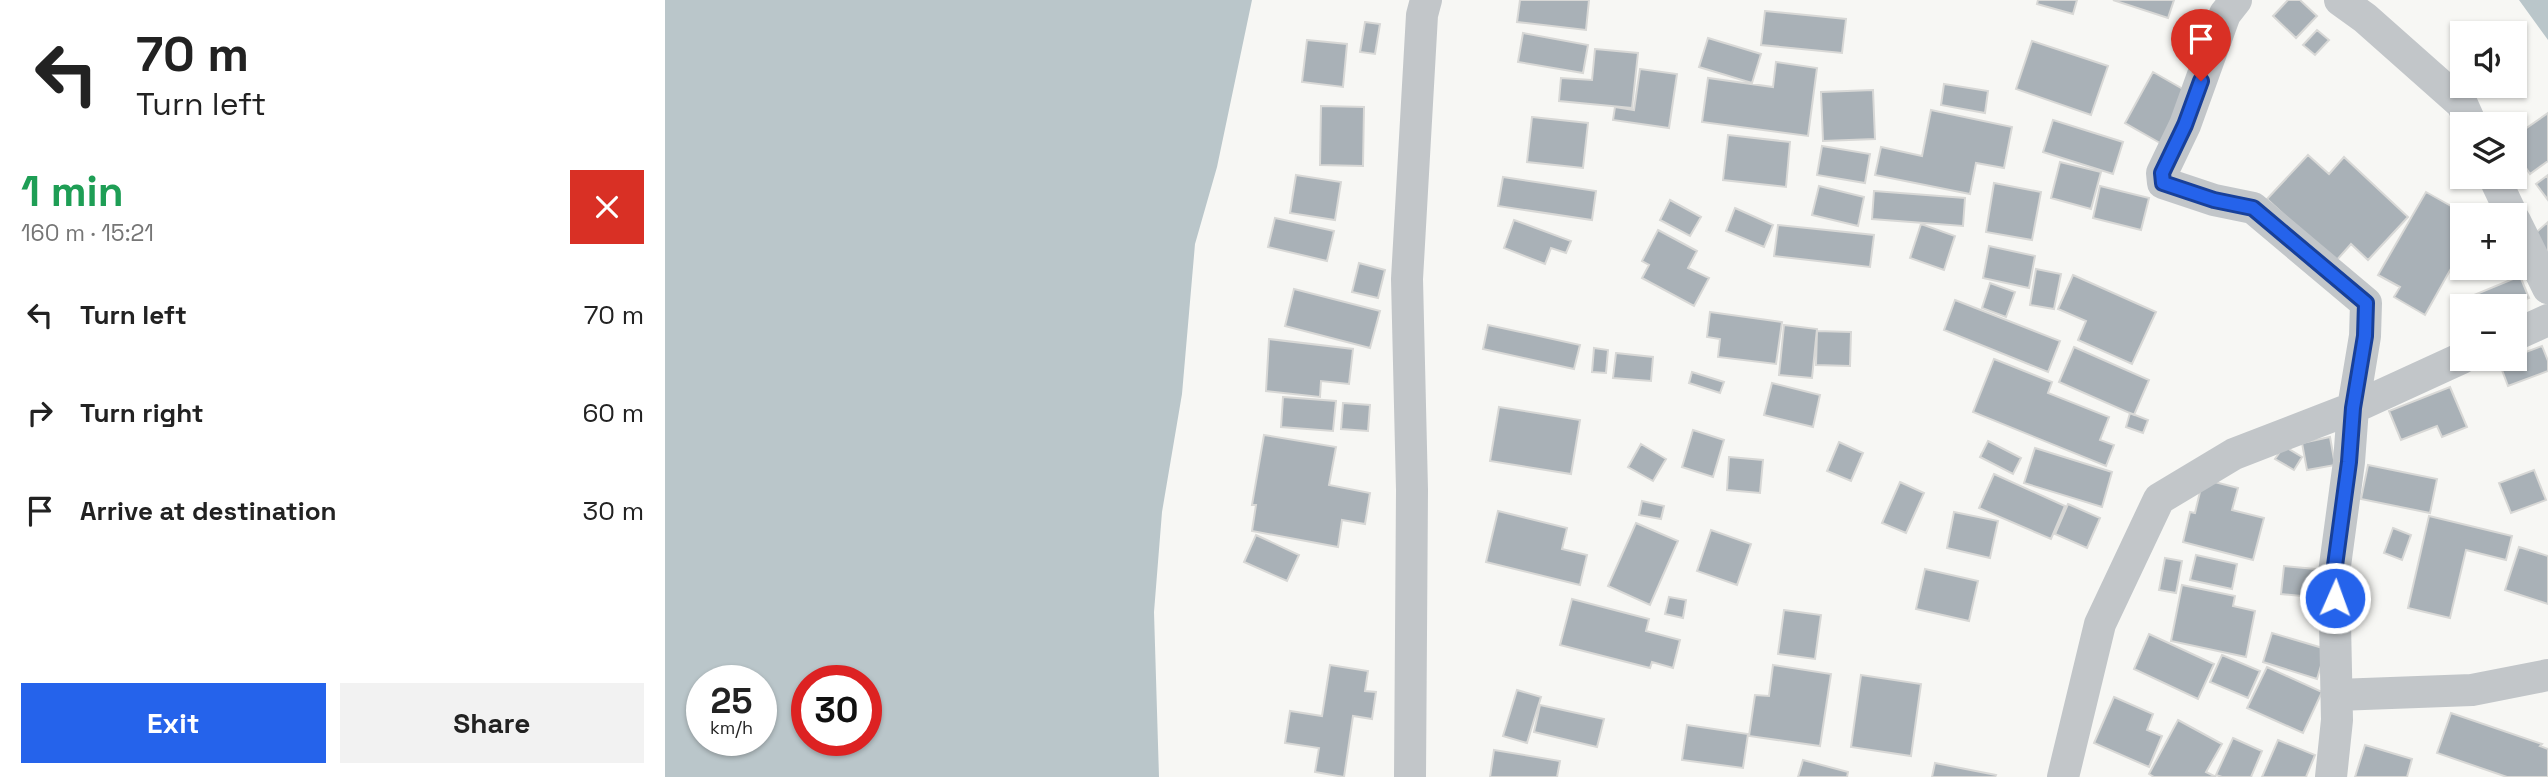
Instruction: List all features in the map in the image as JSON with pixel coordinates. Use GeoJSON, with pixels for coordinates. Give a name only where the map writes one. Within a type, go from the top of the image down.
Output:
{"type":"FeatureCollection","features":[{"type":"Feature","properties":{"kind":"street"},"geometry":{"type":"LineString","coordinates":[[1410,777],[1412,490],[1407,279],[1422,15],[1426,0]]}},
{"type":"Feature","properties":{"kind":"street"},"geometry":{"type":"LineString","coordinates":[[2236,0],[2225,15],[2185,125],[2162,173],[2163,183],[2214,200],[2253,208],[2366,303],[2365,336],[2353,408],[2349,462],[2334,573],[2337,720],[2331,777]]}},
{"type":"Feature","properties":{"kind":"street"},"geometry":{"type":"LineString","coordinates":[[2340,0],[2365,18],[2462,104],[2466,112]]}},
{"type":"Feature","properties":{"kind":"street"},"geometry":{"type":"LineString","coordinates":[[2527,245],[2548,288]]}},
{"type":"Feature","properties":{"kind":"street"},"geometry":{"type":"LineString","coordinates":[[2527,330],[2548,320]]}},
{"type":"Feature","properties":{"kind":"street"},"geometry":{"type":"LineString","coordinates":[[2063,777],[2100,624],[2159,499],[2234,454],[2353,408],[2450,364]]}},
{"type":"Feature","properties":{"kind":"street"},"geometry":{"type":"LineString","coordinates":[[2337,695],[2472,690],[2548,675]]}},
{"type":"Feature","properties":{"kind":"shaded area"},"geometry":{"type":"Polygon","coordinates":[[[665,0],[1252,0],[1217,167],[1195,244],[1182,394],[1162,512],[1154,612],[1159,777],[665,777],[665,0]]]}},
{"type":"Feature","properties":{"kind":"shaded area"},"geometry":{"type":"Polygon","coordinates":[[[2519,0],[2548,0],[2548,40],[2519,0]]]}},
{"type":"Feature","properties":{"kind":"building"},"geometry":{"type":"Polygon","coordinates":[[[1520,0],[1589,0],[1586,30],[1517,22],[1520,0]]]}},
{"type":"Feature","properties":{"kind":"building"},"geometry":{"type":"Polygon","coordinates":[[[2038,0],[2077,0],[2073,14],[2037,4],[2038,0]]]}},
{"type":"Feature","properties":{"kind":"building"},"geometry":{"type":"Polygon","coordinates":[[[2113,0],[2174,0],[2168,18],[2113,0]]]}},
{"type":"Feature","properties":{"kind":"building"},"geometry":{"type":"Polygon","coordinates":[[[2288,0],[2300,0],[2317,16],[2296,38],[2273,16],[2288,0]]]}},
{"type":"Feature","properties":{"kind":"building"},"geometry":{"type":"Polygon","coordinates":[[[1765,11],[1846,19],[1842,53],[1761,45],[1765,11]]]}},
{"type":"Feature","properties":{"kind":"building"},"geometry":{"type":"Polygon","coordinates":[[[1365,22],[1380,24],[1375,54],[1360,52],[1365,22]]]}},
{"type":"Feature","properties":{"kind":"building"},"geometry":{"type":"Polygon","coordinates":[[[2317,30],[2329,40],[2315,55],[2303,45],[2317,30]]]}},
{"type":"Feature","properties":{"kind":"building"},"geometry":{"type":"Polygon","coordinates":[[[1523,33],[1588,45],[1583,73],[1518,62],[1523,33]]]}},
{"type":"Feature","properties":{"kind":"building"},"geometry":{"type":"Polygon","coordinates":[[[1708,38],[1761,54],[1752,83],[1699,67],[1708,38]]]}},
{"type":"Feature","properties":{"kind":"building"},"geometry":{"type":"Polygon","coordinates":[[[1307,40],[1347,44],[1343,87],[1302,82],[1307,40]]]}},
{"type":"Feature","properties":{"kind":"building"},"geometry":{"type":"Polygon","coordinates":[[[2032,41],[2108,66],[2091,115],[2016,89],[2032,41]]]}},
{"type":"Feature","properties":{"kind":"building"},"geometry":{"type":"Polygon","coordinates":[[[1595,49],[1638,53],[1632,108],[1559,101],[1561,78],[1592,80],[1595,49]]]}},
{"type":"Feature","properties":{"kind":"building"},"geometry":{"type":"Polygon","coordinates":[[[1776,62],[1817,68],[1808,136],[1702,122],[1708,78],[1773,87],[1776,62]]]}},
{"type":"Feature","properties":{"kind":"building"},"geometry":{"type":"Polygon","coordinates":[[[1640,69],[1677,74],[1669,128],[1613,120],[1615,107],[1634,110],[1640,69]]]}},
{"type":"Feature","properties":{"kind":"building"},"geometry":{"type":"Polygon","coordinates":[[[2153,72],[2188,92],[2160,143],[2125,123],[2153,72]]]}},
{"type":"Feature","properties":{"kind":"building"},"geometry":{"type":"Polygon","coordinates":[[[1944,84],[1988,91],[1985,113],[1941,105],[1944,84]]]}},
{"type":"Feature","properties":{"kind":"building"},"geometry":{"type":"Polygon","coordinates":[[[1873,90],[1875,139],[1823,141],[1821,92],[1873,90]]]}},
{"type":"Feature","properties":{"kind":"building"},"geometry":{"type":"Polygon","coordinates":[[[1321,106],[1364,107],[1363,166],[1320,165],[1321,106]]]}},
{"type":"Feature","properties":{"kind":"building"},"geometry":{"type":"Polygon","coordinates":[[[1931,110],[2012,127],[2004,168],[1976,163],[1970,194],[1875,175],[1881,147],[1922,156],[1931,110]]]}},
{"type":"Feature","properties":{"kind":"building"},"geometry":{"type":"Polygon","coordinates":[[[2548,113],[2548,161],[2530,174],[2527,169],[2527,128],[2548,113]]]}},
{"type":"Feature","properties":{"kind":"building"},"geometry":{"type":"Polygon","coordinates":[[[1532,117],[1588,123],[1583,168],[1527,162],[1532,117]]]}},
{"type":"Feature","properties":{"kind":"building"},"geometry":{"type":"Polygon","coordinates":[[[2053,120],[2123,142],[2113,174],[2043,152],[2053,120]]]}},
{"type":"Feature","properties":{"kind":"building"},"geometry":{"type":"Polygon","coordinates":[[[1728,135],[1790,142],[1786,187],[1723,180],[1728,135]]]}},
{"type":"Feature","properties":{"kind":"building"},"geometry":{"type":"Polygon","coordinates":[[[1822,146],[1870,154],[1865,183],[1817,175],[1822,146]]]}},
{"type":"Feature","properties":{"kind":"building"},"geometry":{"type":"Polygon","coordinates":[[[2308,155],[2329,174],[2344,157],[2408,217],[2368,260],[2351,244],[2335,262],[2267,199],[2308,155]]]}},
{"type":"Feature","properties":{"kind":"building"},"geometry":{"type":"Polygon","coordinates":[[[2060,162],[2101,172],[2091,209],[2051,198],[2060,162]]]}},
{"type":"Feature","properties":{"kind":"building"},"geometry":{"type":"Polygon","coordinates":[[[1296,175],[1341,182],[1335,220],[1290,213],[1296,175]]]}},
{"type":"Feature","properties":{"kind":"building"},"geometry":{"type":"Polygon","coordinates":[[[2548,175],[2548,200],[2536,184],[2548,175]]]}},
{"type":"Feature","properties":{"kind":"building"},"geometry":{"type":"Polygon","coordinates":[[[1503,177],[1596,191],[1592,220],[1498,206],[1503,177]]]}},
{"type":"Feature","properties":{"kind":"building"},"geometry":{"type":"Polygon","coordinates":[[[1994,183],[2041,192],[2032,240],[1986,232],[1994,183]]]}},
{"type":"Feature","properties":{"kind":"building"},"geometry":{"type":"Polygon","coordinates":[[[1819,186],[1864,197],[1858,226],[1812,215],[1819,186]]]}},
{"type":"Feature","properties":{"kind":"building"},"geometry":{"type":"Polygon","coordinates":[[[2100,186],[2149,198],[2141,230],[2093,218],[2100,186]]]}},
{"type":"Feature","properties":{"kind":"building"},"geometry":{"type":"Polygon","coordinates":[[[1874,191],[1965,198],[1963,226],[1872,219],[1874,191]]]}},
{"type":"Feature","properties":{"kind":"building"},"geometry":{"type":"Polygon","coordinates":[[[2426,192],[2450,205],[2450,270],[2425,315],[2394,297],[2400,287],[2378,275],[2426,192]]]}},
{"type":"Feature","properties":{"kind":"building"},"geometry":{"type":"Polygon","coordinates":[[[1670,200],[1701,217],[1690,236],[1660,220],[1670,200]]]}},
{"type":"Feature","properties":{"kind":"building"},"geometry":{"type":"Polygon","coordinates":[[[1735,208],[1773,225],[1764,247],[1726,231],[1735,208]]]}},
{"type":"Feature","properties":{"kind":"building"},"geometry":{"type":"Polygon","coordinates":[[[1275,218],[1334,231],[1327,261],[1268,247],[1275,218]]]}},
{"type":"Feature","properties":{"kind":"building"},"geometry":{"type":"Polygon","coordinates":[[[1514,220],[1571,241],[1566,253],[1551,248],[1545,264],[1504,248],[1514,220]]]}},
{"type":"Feature","properties":{"kind":"building"},"geometry":{"type":"Polygon","coordinates":[[[2548,222],[2548,255],[2532,236],[2548,222]]]}},
{"type":"Feature","properties":{"kind":"building"},"geometry":{"type":"Polygon","coordinates":[[[1921,224],[1955,236],[1944,270],[1910,258],[1921,224]]]}},
{"type":"Feature","properties":{"kind":"building"},"geometry":{"type":"Polygon","coordinates":[[[1778,225],[1874,235],[1870,267],[1774,256],[1778,225]]]}},
{"type":"Feature","properties":{"kind":"building"},"geometry":{"type":"Polygon","coordinates":[[[1658,230],[1697,251],[1688,268],[1709,278],[1694,306],[1642,278],[1649,265],[1642,261],[1658,230]]]}},
{"type":"Feature","properties":{"kind":"building"},"geometry":{"type":"Polygon","coordinates":[[[1989,246],[2035,256],[2029,288],[1983,278],[1989,246]]]}},
{"type":"Feature","properties":{"kind":"building"},"geometry":{"type":"Polygon","coordinates":[[[1359,263],[1385,270],[1378,298],[1352,292],[1359,263]]]}},
{"type":"Feature","properties":{"kind":"building"},"geometry":{"type":"Polygon","coordinates":[[[2036,269],[2061,274],[2054,309],[2030,305],[2036,269]]]}},
{"type":"Feature","properties":{"kind":"building"},"geometry":{"type":"Polygon","coordinates":[[[2073,275],[2156,312],[2132,364],[2078,340],[2086,321],[2058,309],[2073,275]]]}},
{"type":"Feature","properties":{"kind":"building"},"geometry":{"type":"Polygon","coordinates":[[[2510,280],[2522,280],[2529,298],[2527,299],[2527,294],[2476,294],[2510,280]]]}},
{"type":"Feature","properties":{"kind":"building"},"geometry":{"type":"Polygon","coordinates":[[[1990,283],[2015,292],[2006,317],[1982,308],[1990,283]]]}},
{"type":"Feature","properties":{"kind":"building"},"geometry":{"type":"Polygon","coordinates":[[[1294,289],[1380,311],[1370,348],[1285,326],[1294,289]]]}},
{"type":"Feature","properties":{"kind":"building"},"geometry":{"type":"Polygon","coordinates":[[[1955,300],[2060,341],[2048,372],[1944,330],[1955,300]]]}},
{"type":"Feature","properties":{"kind":"building"},"geometry":{"type":"Polygon","coordinates":[[[1710,312],[1782,322],[1776,364],[1718,357],[1720,339],[1707,337],[1710,312]]]}},
{"type":"Feature","properties":{"kind":"building"},"geometry":{"type":"Polygon","coordinates":[[[1488,325],[1580,345],[1574,369],[1483,349],[1488,325]]]}},
{"type":"Feature","properties":{"kind":"building"},"geometry":{"type":"Polygon","coordinates":[[[1784,325],[1817,329],[1812,378],[1779,375],[1784,325]]]}},
{"type":"Feature","properties":{"kind":"building"},"geometry":{"type":"Polygon","coordinates":[[[1817,331],[1851,332],[1850,366],[1816,365],[1817,331]]]}},
{"type":"Feature","properties":{"kind":"building"},"geometry":{"type":"Polygon","coordinates":[[[1269,339],[1353,349],[1349,384],[1321,381],[1320,397],[1266,391],[1269,339]]]}},
{"type":"Feature","properties":{"kind":"building"},"geometry":{"type":"Polygon","coordinates":[[[2542,346],[2548,361],[2548,371],[2508,386],[2502,371],[2527,371],[2527,352],[2542,346]]]}},
{"type":"Feature","properties":{"kind":"building"},"geometry":{"type":"Polygon","coordinates":[[[2074,347],[2149,380],[2134,415],[2059,382],[2074,347]]]}},
{"type":"Feature","properties":{"kind":"building"},"geometry":{"type":"Polygon","coordinates":[[[1594,348],[1608,350],[1606,373],[1592,372],[1594,348]]]}},
{"type":"Feature","properties":{"kind":"building"},"geometry":{"type":"Polygon","coordinates":[[[1616,353],[1653,357],[1651,381],[1613,378],[1616,353]]]}},
{"type":"Feature","properties":{"kind":"building"},"geometry":{"type":"Polygon","coordinates":[[[1994,359],[2052,382],[2048,393],[2109,417],[2100,440],[2114,445],[2106,466],[1973,412],[1994,359]]]}},
{"type":"Feature","properties":{"kind":"building"},"geometry":{"type":"Polygon","coordinates":[[[1692,372],[1724,382],[1720,393],[1689,383],[1692,372]]]}},
{"type":"Feature","properties":{"kind":"building"},"geometry":{"type":"Polygon","coordinates":[[[1772,383],[1820,395],[1813,427],[1764,415],[1772,383]]]}},
{"type":"Feature","properties":{"kind":"building"},"geometry":{"type":"Polygon","coordinates":[[[2450,387],[2467,427],[2442,437],[2437,426],[2401,440],[2389,411],[2450,387]]]}},
{"type":"Feature","properties":{"kind":"building"},"geometry":{"type":"Polygon","coordinates":[[[1283,397],[1336,401],[1333,431],[1281,427],[1283,397]]]}},
{"type":"Feature","properties":{"kind":"building"},"geometry":{"type":"Polygon","coordinates":[[[1343,403],[1370,405],[1368,431],[1341,429],[1343,403]]]}},
{"type":"Feature","properties":{"kind":"building"},"geometry":{"type":"Polygon","coordinates":[[[1499,407],[1580,420],[1571,474],[1490,461],[1499,407]]]}},
{"type":"Feature","properties":{"kind":"building"},"geometry":{"type":"Polygon","coordinates":[[[2130,413],[2148,420],[2143,433],[2126,427],[2130,413]]]}},
{"type":"Feature","properties":{"kind":"building"},"geometry":{"type":"Polygon","coordinates":[[[1693,430],[1724,440],[1713,477],[1682,467],[1693,430]]]}},
{"type":"Feature","properties":{"kind":"building"},"geometry":{"type":"Polygon","coordinates":[[[1264,435],[1336,447],[1329,485],[1370,493],[1365,524],[1342,520],[1338,547],[1252,531],[1256,505],[1252,505],[1264,435]]]}},
{"type":"Feature","properties":{"kind":"building"},"geometry":{"type":"Polygon","coordinates":[[[2330,437],[2335,465],[2307,470],[2302,443],[2330,437]]]}},
{"type":"Feature","properties":{"kind":"building"},"geometry":{"type":"Polygon","coordinates":[[[1988,441],[2021,458],[2013,474],[1980,457],[1988,441]]]}},
{"type":"Feature","properties":{"kind":"building"},"geometry":{"type":"Polygon","coordinates":[[[1839,442],[1863,453],[1851,481],[1827,471],[1839,442]]]}},
{"type":"Feature","properties":{"kind":"building"},"geometry":{"type":"Polygon","coordinates":[[[1641,444],[1666,459],[1653,481],[1628,467],[1641,444]]]}},
{"type":"Feature","properties":{"kind":"building"},"geometry":{"type":"Polygon","coordinates":[[[2284,446],[2302,457],[2294,470],[2275,459],[2284,446]]]}},
{"type":"Feature","properties":{"kind":"building"},"geometry":{"type":"Polygon","coordinates":[[[2035,448],[2112,472],[2102,507],[2024,483],[2035,448]]]}},
{"type":"Feature","properties":{"kind":"building"},"geometry":{"type":"Polygon","coordinates":[[[1729,457],[1763,460],[1760,493],[1727,490],[1729,457]]]}},
{"type":"Feature","properties":{"kind":"building"},"geometry":{"type":"Polygon","coordinates":[[[2368,465],[2437,479],[2430,513],[2361,499],[2368,465]]]}},
{"type":"Feature","properties":{"kind":"building"},"geometry":{"type":"Polygon","coordinates":[[[2534,470],[2546,500],[2511,513],[2499,483],[2534,470]]]}},
{"type":"Feature","properties":{"kind":"building"},"geometry":{"type":"Polygon","coordinates":[[[1994,474],[2065,506],[2051,539],[1979,508],[1994,474]]]}},
{"type":"Feature","properties":{"kind":"building"},"geometry":{"type":"Polygon","coordinates":[[[2203,479],[2238,488],[2232,510],[2264,518],[2253,560],[2183,542],[2190,512],[2195,513],[2203,479]]]}},
{"type":"Feature","properties":{"kind":"building"},"geometry":{"type":"Polygon","coordinates":[[[1900,482],[1924,493],[1906,533],[1882,523],[1900,482]]]}},
{"type":"Feature","properties":{"kind":"building"},"geometry":{"type":"Polygon","coordinates":[[[1642,501],[1664,506],[1661,519],[1639,515],[1642,501]]]}},
{"type":"Feature","properties":{"kind":"building"},"geometry":{"type":"Polygon","coordinates":[[[2068,504],[2100,518],[2087,548],[2055,534],[2068,504]]]}},
{"type":"Feature","properties":{"kind":"building"},"geometry":{"type":"Polygon","coordinates":[[[1498,511],[1567,528],[1562,549],[1587,555],[1580,585],[1486,562],[1498,511]]]}},
{"type":"Feature","properties":{"kind":"building"},"geometry":{"type":"Polygon","coordinates":[[[1954,512],[1998,521],[1990,558],[1947,548],[1954,512]]]}},
{"type":"Feature","properties":{"kind":"building"},"geometry":{"type":"Polygon","coordinates":[[[2429,516],[2512,536],[2506,560],[2466,550],[2450,618],[2408,608],[2429,516]]]}},
{"type":"Feature","properties":{"kind":"building"},"geometry":{"type":"Polygon","coordinates":[[[1636,523],[1678,541],[1650,605],[1608,586],[1636,523]]]}},
{"type":"Feature","properties":{"kind":"building"},"geometry":{"type":"Polygon","coordinates":[[[2393,528],[2411,535],[2402,560],[2384,553],[2393,528]]]}},
{"type":"Feature","properties":{"kind":"building"},"geometry":{"type":"Polygon","coordinates":[[[1711,530],[1751,544],[1737,585],[1697,571],[1711,530]]]}},
{"type":"Feature","properties":{"kind":"building"},"geometry":{"type":"Polygon","coordinates":[[[1256,535],[1299,555],[1287,581],[1244,562],[1256,535]]]}},
{"type":"Feature","properties":{"kind":"building"},"geometry":{"type":"Polygon","coordinates":[[[2519,547],[2548,556],[2548,604],[2505,590],[2519,547]]]}},
{"type":"Feature","properties":{"kind":"building"},"geometry":{"type":"Polygon","coordinates":[[[2196,555],[2237,564],[2232,589],[2190,580],[2196,555]]]}},
{"type":"Feature","properties":{"kind":"building"},"geometry":{"type":"Polygon","coordinates":[[[2165,558],[2182,561],[2176,593],[2159,590],[2165,558]]]}},
{"type":"Feature","properties":{"kind":"building"},"geometry":{"type":"Polygon","coordinates":[[[2284,566],[2326,570],[2323,598],[2281,594],[2284,566]]]}},
{"type":"Feature","properties":{"kind":"building"},"geometry":{"type":"Polygon","coordinates":[[[1925,569],[1978,581],[1969,621],[1916,609],[1925,569]]]}},
{"type":"Feature","properties":{"kind":"building"},"geometry":{"type":"Polygon","coordinates":[[[2182,585],[2235,596],[2233,606],[2255,611],[2246,657],[2171,641],[2182,585]]]}},
{"type":"Feature","properties":{"kind":"building"},"geometry":{"type":"Polygon","coordinates":[[[1669,597],[1686,600],[1683,618],[1665,614],[1669,597]]]}},
{"type":"Feature","properties":{"kind":"building"},"geometry":{"type":"Polygon","coordinates":[[[1572,599],[1649,619],[1646,631],[1680,640],[1673,668],[1652,662],[1650,668],[1560,645],[1572,599]]]}},
{"type":"Feature","properties":{"kind":"building"},"geometry":{"type":"Polygon","coordinates":[[[1784,610],[1821,615],[1815,659],[1778,654],[1784,610]]]}},
{"type":"Feature","properties":{"kind":"building"},"geometry":{"type":"Polygon","coordinates":[[[2272,633],[2326,649],[2317,679],[2263,662],[2272,633]]]}},
{"type":"Feature","properties":{"kind":"building"},"geometry":{"type":"Polygon","coordinates":[[[2149,634],[2214,664],[2198,699],[2134,669],[2149,634]]]}},
{"type":"Feature","properties":{"kind":"building"},"geometry":{"type":"Polygon","coordinates":[[[2222,655],[2260,671],[2248,698],[2210,682],[2222,655]]]}},
{"type":"Feature","properties":{"kind":"building"},"geometry":{"type":"Polygon","coordinates":[[[1330,665],[1368,671],[1365,691],[1376,692],[1372,719],[1353,716],[1344,777],[1315,772],[1319,748],[1285,743],[1290,711],[1322,716],[1330,665]]]}},
{"type":"Feature","properties":{"kind":"building"},"geometry":{"type":"Polygon","coordinates":[[[1773,665],[1831,674],[1820,746],[1749,736],[1755,695],[1769,696],[1773,665]]]}},
{"type":"Feature","properties":{"kind":"building"},"geometry":{"type":"Polygon","coordinates":[[[2267,667],[2322,692],[2303,733],[2247,708],[2267,667]]]}},
{"type":"Feature","properties":{"kind":"building"},"geometry":{"type":"Polygon","coordinates":[[[1861,675],[1921,684],[1911,756],[1851,747],[1861,675]]]}},
{"type":"Feature","properties":{"kind":"building"},"geometry":{"type":"Polygon","coordinates":[[[1517,690],[1541,697],[1527,743],[1503,736],[1517,690]]]}},
{"type":"Feature","properties":{"kind":"building"},"geometry":{"type":"Polygon","coordinates":[[[2114,697],[2153,714],[2147,730],[2162,736],[2149,767],[2094,743],[2114,697]]]}},
{"type":"Feature","properties":{"kind":"building"},"geometry":{"type":"Polygon","coordinates":[[[1540,705],[1604,719],[1597,747],[1534,732],[1540,705]]]}},
{"type":"Feature","properties":{"kind":"building"},"geometry":{"type":"Polygon","coordinates":[[[2451,713],[2542,744],[2540,746],[2548,749],[2548,777],[2507,777],[2437,753],[2451,713]]]}},
{"type":"Feature","properties":{"kind":"building"},"geometry":{"type":"Polygon","coordinates":[[[2178,720],[2222,744],[2206,772],[2216,777],[2154,777],[2149,774],[2178,720]]]}},
{"type":"Feature","properties":{"kind":"building"},"geometry":{"type":"Polygon","coordinates":[[[1687,725],[1748,734],[1743,768],[1682,760],[1687,725]]]}},
{"type":"Feature","properties":{"kind":"building"},"geometry":{"type":"Polygon","coordinates":[[[2233,738],[2262,751],[2251,777],[2216,775],[2233,738]]]}},
{"type":"Feature","properties":{"kind":"building"},"geometry":{"type":"Polygon","coordinates":[[[2278,740],[2315,755],[2306,777],[2262,777],[2278,740]]]}},
{"type":"Feature","properties":{"kind":"building"},"geometry":{"type":"Polygon","coordinates":[[[2365,745],[2412,759],[2407,777],[2355,777],[2365,745]]]}},
{"type":"Feature","properties":{"kind":"building"},"geometry":{"type":"Polygon","coordinates":[[[1494,750],[1560,761],[1557,777],[1490,777],[1494,750]]]}},
{"type":"Feature","properties":{"kind":"building"},"geometry":{"type":"Polygon","coordinates":[[[1803,760],[1848,772],[1847,777],[1798,777],[1803,760]]]}},
{"type":"Feature","properties":{"kind":"building"},"geometry":{"type":"Polygon","coordinates":[[[1935,763],[1996,775],[1932,777],[1935,763]]]}},
{"type":"Feature","properties":{"kind":"route"},"geometry":{"type":"LineString","coordinates":[[2201,81],[2185,125],[2162,173],[2163,183],[2214,200],[2253,208],[2366,303],[2365,336],[2353,408],[2349,462],[2334,573],[2335,598]]}}]}
